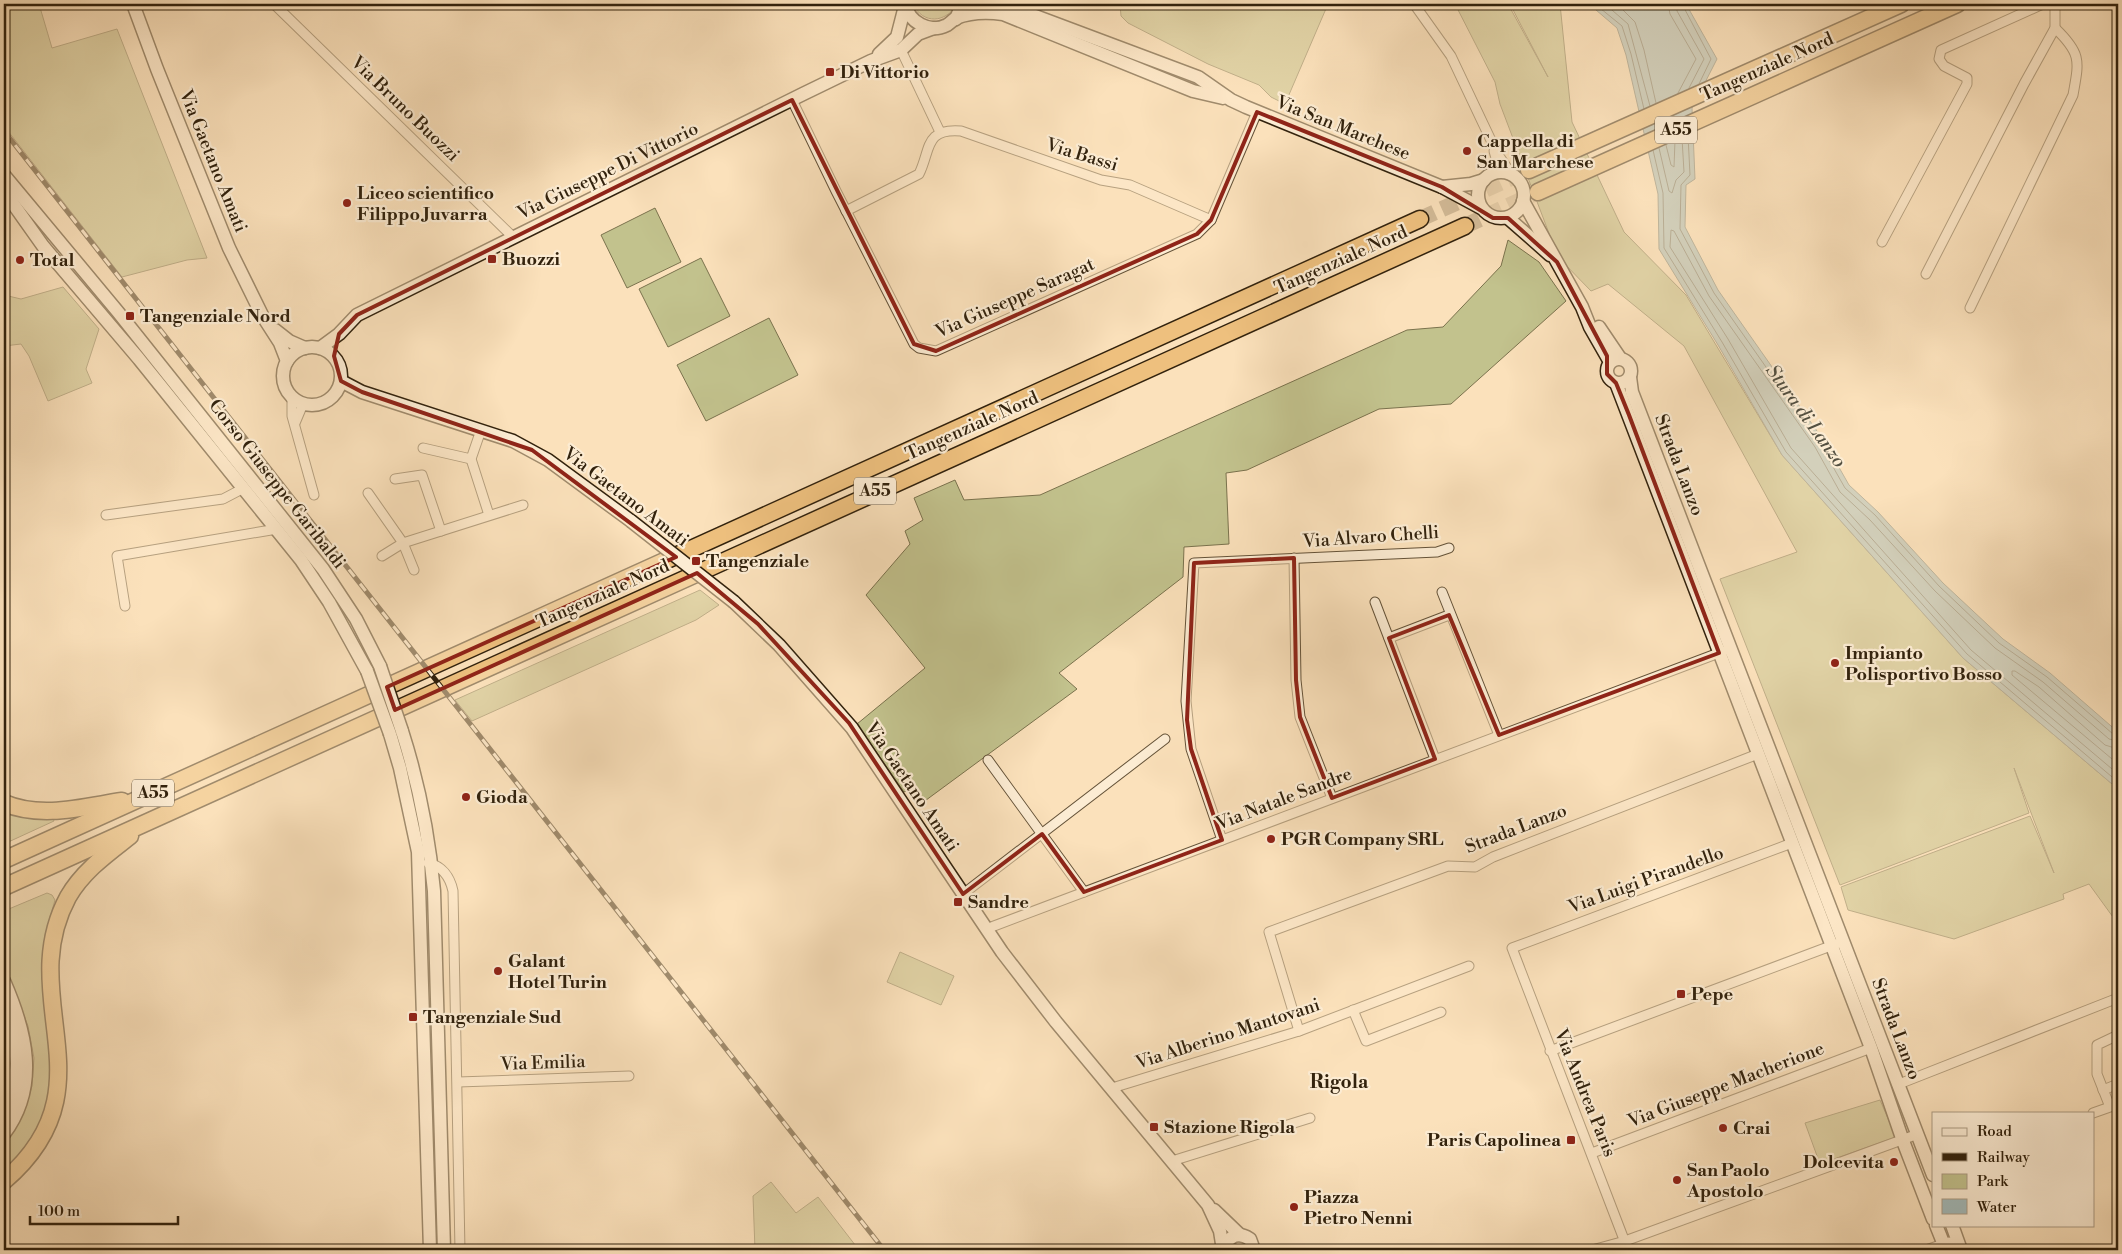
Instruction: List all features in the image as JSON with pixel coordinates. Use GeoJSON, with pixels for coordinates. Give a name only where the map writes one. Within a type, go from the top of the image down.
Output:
{"type":"FeatureCollection","features":[{"type":"Feature","properties":{"kind":"highway","name":"Tangenziale Nord"},"geometry":{"type":"LineString","coordinates":[[1535,168],[1901,4]]}},
{"type":"Feature","properties":{"kind":"highway","name":"Tangenziale Nord"},"geometry":{"type":"LineString","coordinates":[[1544,190],[1957,4]]}},
{"type":"Feature","properties":{"kind":"highway","name":"Tangenziale Nord"},"geometry":{"type":"LineString","coordinates":[[4,860],[1420,219]]}},
{"type":"Feature","properties":{"kind":"highway","name":"Tangenziale Nord"},"geometry":{"type":"LineString","coordinates":[[4,887],[1465,226]]}},
{"type":"Feature","properties":{"kind":"highway"},"geometry":{"type":"LineString","coordinates":[[4,803],[31,811],[52,811],[141,798]]}},
{"type":"Feature","properties":{"kind":"highway"},"geometry":{"type":"LineString","coordinates":[[4,1181],[24,1162],[40,1141],[55,1105],[60,1071],[51,970],[54,942],[62,912],[80,879],[146,822]]}},
{"type":"Feature","properties":{"kind":"street","name":"Via Gaetano Amati"},"geometry":{"type":"LineString","coordinates":[[133,4],[156,69],[229,248],[262,316],[271,327],[287,361]]}},
{"type":"Feature","properties":{"kind":"street","name":"Via Bruno Buozzi"},"geometry":{"type":"LineString","coordinates":[[274,4],[513,237]]}},
{"type":"Feature","properties":{"kind":"street"},"geometry":{"type":"LineString","coordinates":[[956,18],[962,4]]}},
{"type":"Feature","properties":{"kind":"street","name":"Via San Marchese"},"geometry":{"type":"LineString","coordinates":[[994,4],[1022,11],[1157,60],[1198,77],[1231,100],[1442,187],[1481,208]]}},
{"type":"Feature","properties":{"kind":"street"},"geometry":{"type":"LineString","coordinates":[[1414,4],[1451,56],[1497,153],[1522,186],[1523,201],[1582,307],[1597,324],[1615,360],[1630,365],[1630,377],[1624,382],[1616,383],[1607,374],[1615,360]]}},
{"type":"Feature","properties":{"kind":"street"},"geometry":{"type":"LineString","coordinates":[[1882,242],[1967,84],[1967,78],[1944,66],[1939,59],[1941,50],[2043,4]]}},
{"type":"Feature","properties":{"kind":"street"},"geometry":{"type":"LineString","coordinates":[[1926,274],[2055,28],[2055,4]]}},
{"type":"Feature","properties":{"kind":"street","name":"Via Giuseppe Di Vittorio"},"geometry":{"type":"LineString","coordinates":[[871,62],[897,37],[905,5]]}},
{"type":"Feature","properties":{"kind":"street"},"geometry":{"type":"LineString","coordinates":[[905,5],[909,15],[916,22],[934,28]]}},
{"type":"Feature","properties":{"kind":"street","name":"Via San Marchese"},"geometry":{"type":"LineString","coordinates":[[934,28],[946,26],[956,18],[989,12],[1003,14],[1193,91],[1231,100]]}},
{"type":"Feature","properties":{"kind":"street","name":"Via Giuseppe Di Vittorio"},"geometry":{"type":"LineString","coordinates":[[320,348],[339,334],[357,316],[792,100],[871,62],[901,50],[918,34],[934,28]]}},
{"type":"Feature","properties":{"kind":"street"},"geometry":{"type":"LineString","coordinates":[[1970,308],[2073,95],[2079,63],[2070,43],[2055,28]]}},
{"type":"Feature","properties":{"kind":"street"},"geometry":{"type":"LineString","coordinates":[[846,211],[919,174],[924,166],[927,148],[940,132],[901,50]]}},
{"type":"Feature","properties":{"kind":"street","name":"Via Giuseppe Saragat"},"geometry":{"type":"LineString","coordinates":[[792,100],[914,344],[930,352],[936,351],[1197,234],[1211,220],[1257,112]]}},
{"type":"Feature","properties":{"kind":"street","name":"Via Bassi"},"geometry":{"type":"LineString","coordinates":[[940,132],[961,131],[1101,180],[1130,185],[1211,220]]}},
{"type":"Feature","properties":{"kind":"street"},"geometry":{"type":"LineString","coordinates":[[1491,138],[1496,158],[1488,176],[1477,193],[1481,208],[1493,218],[1508,218],[1520,208],[1523,201]]}},
{"type":"Feature","properties":{"kind":"street"},"geometry":{"type":"LineString","coordinates":[[1488,176],[1500,172],[1512,175]]}},
{"type":"Feature","properties":{"kind":"street","name":"Corso Giuseppe Garibaldi"},"geometry":{"type":"LineString","coordinates":[[4,175],[118,312],[323,569],[356,619],[380,666],[396,733],[408,802],[425,863],[444,1250]]}},
{"type":"Feature","properties":{"kind":"street","name":"Via San Marchese"},"geometry":{"type":"LineString","coordinates":[[1442,187],[1471,184],[1488,176]]}},
{"type":"Feature","properties":{"kind":"street","name":"Corso Giuseppe Garibaldi"},"geometry":{"type":"LineString","coordinates":[[4,191],[43,246],[278,529],[329,602],[367,670],[396,733]]}},
{"type":"Feature","properties":{"kind":"street"},"geometry":{"type":"LineString","coordinates":[[1508,218],[1557,262]]}},
{"type":"Feature","properties":{"kind":"street","name":"Via Gaetano Amati"},"geometry":{"type":"LineString","coordinates":[[271,327],[289,340],[305,348]]}},
{"type":"Feature","properties":{"kind":"street"},"geometry":{"type":"LineString","coordinates":[[334,356],[339,334]]}},
{"type":"Feature","properties":{"kind":"street"},"geometry":{"type":"LineString","coordinates":[[305,348],[320,348],[334,356],[340,368],[341,380],[336,393],[322,404],[304,404],[292,397],[284,384],[283,376],[287,361],[293,354],[305,348]]}},
{"type":"Feature","properties":{"kind":"street","name":"Strada Lanzo"},"geometry":{"type":"LineString","coordinates":[[1630,377],[1632,392],[1725,651],[1837,944],[1903,1140],[1932,1216]]}},
{"type":"Feature","properties":{"kind":"street","name":"Via Gaetano Amati"},"geometry":{"type":"LineString","coordinates":[[341,380],[362,392],[480,430],[532,450],[631,521],[734,602],[779,644],[852,728],[986,929],[1050,1014],[1208,1205],[1240,1235],[1250,1239],[1254,1250]]}},
{"type":"Feature","properties":{"kind":"street","name":"Strada Lanzo"},"geometry":{"type":"LineString","coordinates":[[1616,383],[1725,651],[1758,754],[1792,843],[1899,1084],[1932,1169]]}},
{"type":"Feature","properties":{"kind":"street","name":"Via Gaetano Amati"},"geometry":{"type":"LineString","coordinates":[[336,393],[362,392]]}},
{"type":"Feature","properties":{"kind":"street"},"geometry":{"type":"LineString","coordinates":[[292,397],[292,416],[314,495]]}},
{"type":"Feature","properties":{"kind":"street"},"geometry":{"type":"LineString","coordinates":[[295,424],[304,404]]}},
{"type":"Feature","properties":{"kind":"street"},"geometry":{"type":"LineString","coordinates":[[480,430],[471,458],[488,515]]}},
{"type":"Feature","properties":{"kind":"street"},"geometry":{"type":"LineString","coordinates":[[423,448],[471,458]]}},
{"type":"Feature","properties":{"kind":"street"},"geometry":{"type":"LineString","coordinates":[[395,479],[422,474],[441,531]]}},
{"type":"Feature","properties":{"kind":"street"},"geometry":{"type":"LineString","coordinates":[[106,514],[223,498],[244,488]]}},
{"type":"Feature","properties":{"kind":"street"},"geometry":{"type":"LineString","coordinates":[[368,493],[403,544],[414,570]]}},
{"type":"Feature","properties":{"kind":"street"},"geometry":{"type":"LineString","coordinates":[[382,556],[403,544],[523,505]]}},
{"type":"Feature","properties":{"kind":"street"},"geometry":{"type":"LineString","coordinates":[[125,606],[117,556],[278,529]]}},
{"type":"Feature","properties":{"kind":"street","name":"Via Alvaro Chelli"},"geometry":{"type":"LineString","coordinates":[[1222,840],[1191,749],[1187,720],[1186,701],[1194,563],[1437,552],[1449,548]]}},
{"type":"Feature","properties":{"kind":"street"},"geometry":{"type":"LineString","coordinates":[[1294,558],[1296,680],[1300,717],[1332,798]]}},
{"type":"Feature","properties":{"kind":"street"},"geometry":{"type":"LineString","coordinates":[[1442,592],[1449,615],[1499,735]]}},
{"type":"Feature","properties":{"kind":"street"},"geometry":{"type":"LineString","coordinates":[[1375,602],[1436,759],[1725,651]]}},
{"type":"Feature","properties":{"kind":"street"},"geometry":{"type":"LineString","coordinates":[[1389,638],[1449,615]]}},
{"type":"Feature","properties":{"kind":"street"},"geometry":{"type":"LineString","coordinates":[[963,894],[1165,739]]}},
{"type":"Feature","properties":{"kind":"street","name":"Strada Lanzo"},"geometry":{"type":"LineString","coordinates":[[1299,1031],[1269,932],[1448,866],[1475,868],[1493,857],[1758,754]]}},
{"type":"Feature","properties":{"kind":"street","name":"Via Natale Sandre"},"geometry":{"type":"LineString","coordinates":[[986,929],[1436,759]]}},
{"type":"Feature","properties":{"kind":"street"},"geometry":{"type":"LineString","coordinates":[[988,760],[1084,892]]}},
{"type":"Feature","properties":{"kind":"street","name":"Via Luigi Pirandello"},"geometry":{"type":"LineString","coordinates":[[1512,948],[1792,843]]}},
{"type":"Feature","properties":{"kind":"street"},"geometry":{"type":"LineString","coordinates":[[425,863],[438,865],[444,871],[453,892],[460,1250]]}},
{"type":"Feature","properties":{"kind":"street","name":"Corso Giuseppe Garibaldi"},"geometry":{"type":"LineString","coordinates":[[425,863],[430,1250]]}},
{"type":"Feature","properties":{"kind":"street"},"geometry":{"type":"LineString","coordinates":[[1550,1051],[1837,944]]}},
{"type":"Feature","properties":{"kind":"street","name":"Via Andrea Paris"},"geometry":{"type":"LineString","coordinates":[[1512,948],[1550,1051],[1592,1153],[1627,1246]]}},
{"type":"Feature","properties":{"kind":"street","name":"Via Alberino Mantovani"},"geometry":{"type":"LineString","coordinates":[[1112,1088],[1299,1031],[1470,966]]}},
{"type":"Feature","properties":{"kind":"street"},"geometry":{"type":"LineString","coordinates":[[4,981],[19,1018],[27,1063],[22,1100],[4,1134]]}},
{"type":"Feature","properties":{"kind":"street"},"geometry":{"type":"LineString","coordinates":[[1899,1084],[2118,998]]}},
{"type":"Feature","properties":{"kind":"street"},"geometry":{"type":"LineString","coordinates":[[4,1008],[13,1034],[17,1066],[13,1093],[4,1114]]}},
{"type":"Feature","properties":{"kind":"street"},"geometry":{"type":"LineString","coordinates":[[1353,1010],[1366,1041],[1441,1012]]}},
{"type":"Feature","properties":{"kind":"street"},"geometry":{"type":"LineString","coordinates":[[2094,1113],[2110,1107],[2097,1074],[2097,1045],[2118,1035]]}},
{"type":"Feature","properties":{"kind":"street","name":"Via Giuseppe Macherione"},"geometry":{"type":"LineString","coordinates":[[1592,1153],[1871,1048]]}},
{"type":"Feature","properties":{"kind":"street","name":"Via Emilia"},"geometry":{"type":"LineString","coordinates":[[458,1082],[629,1076]]}},
{"type":"Feature","properties":{"kind":"street"},"geometry":{"type":"LineString","coordinates":[[2104,1090],[2118,1084]]}},
{"type":"Feature","properties":{"kind":"street"},"geometry":{"type":"LineString","coordinates":[[1172,1161],[1310,1118]]}},
{"type":"Feature","properties":{"kind":"street"},"geometry":{"type":"LineString","coordinates":[[1592,1250],[1627,1246],[1918,1134]]}},
{"type":"Feature","properties":{"kind":"street","name":"Via Gaetano Amati"},"geometry":{"type":"LineString","coordinates":[[1208,1205],[1218,1225],[1222,1248]]}},
{"type":"Feature","properties":{"kind":"street"},"geometry":{"type":"LineString","coordinates":[[1936,1226],[1944,1247]]}},
{"type":"Feature","properties":{"kind":"street"},"geometry":{"type":"LineString","coordinates":[[1926,1250],[1959,1244],[1952,1226]]}},
{"type":"Feature","properties":{"kind":"street"},"geometry":{"type":"LineString","coordinates":[[1222,1248],[1230,1237],[1240,1235]]}},
{"type":"Feature","properties":{"kind":"highlighted area"},"geometry":{"type":"Polygon","coordinates":[[[792,100],[914,344],[936,351],[1197,234],[1211,220],[1257,112],[1442,187],[1493,218],[1508,218],[1557,262],[1607,356],[1607,374],[1616,383],[1629,415],[1719,653],[1499,735],[1449,615],[1389,638],[1435,759],[1332,798],[1300,717],[1296,680],[1294,558],[1194,563],[1187,720],[1191,749],[1222,840],[1084,892],[1042,834],[963,894],[849,723],[758,624],[697,573],[395,710],[387,687],[676,557],[532,450],[362,392],[341,381],[334,356],[339,334],[357,315],[792,100]]]}},
{"type":"Feature","properties":{"kind":"green space"},"geometry":{"type":"Polygon","coordinates":[[[4,4],[39,4],[52,48],[117,29],[207,258],[187,260],[122,277],[4,126],[4,4]]]}},
{"type":"Feature","properties":{"kind":"green space"},"geometry":{"type":"Polygon","coordinates":[[[913,4],[957,4],[947,15],[935,19],[923,16],[913,4]]]}},
{"type":"Feature","properties":{"kind":"green space"},"geometry":{"type":"Polygon","coordinates":[[[1120,4],[1328,4],[1285,104],[1271,97],[1259,85],[1208,64],[1128,23],[1121,16],[1120,4]]]}},
{"type":"Feature","properties":{"kind":"green space"},"geometry":{"type":"Polygon","coordinates":[[[1455,4],[1508,4],[1548,77],[1510,4],[1560,4],[1572,122],[1624,232],[1686,295],[1782,455],[1963,658],[2118,789],[2118,924],[2089,884],[2063,894],[2064,899],[1954,939],[1848,910],[1841,887],[2030,816],[2054,873],[2014,768],[2029,813],[1840,885],[1720,579],[1797,552],[1684,346],[1608,284],[1591,291],[1558,257],[1500,104],[1495,82],[1455,4]]]}},
{"type":"Feature","properties":{"kind":"green space"},"geometry":{"type":"Polygon","coordinates":[[[655,208],[681,262],[627,288],[601,235],[655,208]]]}},
{"type":"Feature","properties":{"kind":"green space"},"geometry":{"type":"Polygon","coordinates":[[[1508,240],[1539,262],[1566,301],[1451,404],[1379,409],[1247,470],[1226,473],[1229,544],[1184,547],[1183,577],[1059,673],[1077,689],[918,806],[908,790],[904,792],[857,724],[925,668],[866,595],[910,544],[905,531],[923,520],[914,498],[955,480],[964,500],[1040,495],[1407,330],[1443,327],[1501,266],[1508,240]]]}},
{"type":"Feature","properties":{"kind":"green space"},"geometry":{"type":"Polygon","coordinates":[[[701,258],[730,316],[668,347],[639,289],[701,258]]]}},
{"type":"Feature","properties":{"kind":"green space"},"geometry":{"type":"Polygon","coordinates":[[[63,287],[99,329],[86,369],[92,383],[48,401],[29,356],[21,344],[4,346],[4,295],[21,299],[63,287]]]}},
{"type":"Feature","properties":{"kind":"green space"},"geometry":{"type":"Polygon","coordinates":[[[769,318],[798,375],[706,421],[677,365],[769,318]]]}},
{"type":"Feature","properties":{"kind":"green space"},"geometry":{"type":"Polygon","coordinates":[[[700,590],[719,605],[696,620],[472,721],[455,700],[700,590]]]}},
{"type":"Feature","properties":{"kind":"green space"},"geometry":{"type":"Polygon","coordinates":[[[4,812],[22,817],[53,818],[54,821],[4,844],[4,812]]]}},
{"type":"Feature","properties":{"kind":"green space"},"geometry":{"type":"Polygon","coordinates":[[[47,893],[52,895],[55,900],[45,935],[43,953],[54,1073],[39,1133],[4,1175],[4,1144],[15,1129],[28,1100],[32,1086],[34,1058],[28,1026],[4,964],[4,911],[47,893]]]}},
{"type":"Feature","properties":{"kind":"green space"},"geometry":{"type":"Polygon","coordinates":[[[900,952],[954,976],[941,1005],[887,982],[900,952]]]}},
{"type":"Feature","properties":{"kind":"green space"},"geometry":{"type":"Polygon","coordinates":[[[4,1026],[9,1045],[10,1073],[4,1101],[4,1026]]]}},
{"type":"Feature","properties":{"kind":"green space"},"geometry":{"type":"Polygon","coordinates":[[[1880,1100],[1896,1137],[1820,1164],[1805,1123],[1880,1100]]]}},
{"type":"Feature","properties":{"kind":"green space"},"geometry":{"type":"Polygon","coordinates":[[[771,1182],[796,1213],[818,1197],[859,1250],[755,1250],[753,1196],[771,1182]]]}},
{"type":"Feature","properties":{"kind":"water","name":"Stura di Lanzo"},"geometry":{"type":"Polygon","coordinates":[[[1589,4],[1686,4],[1717,59],[1692,108],[1695,179],[1686,185],[1685,227],[1718,290],[1824,441],[1849,485],[1878,512],[1943,583],[2003,639],[2050,673],[2118,732],[2118,789],[1963,658],[1782,455],[1659,249],[1658,194],[1626,55],[1617,28],[1589,4]]]}},
{"type":"Feature","properties":{"kind":"tunnel"},"geometry":{"type":"LineString","coordinates":[[1420,219],[1529,170]]}},
{"type":"Feature","properties":{"kind":"tunnel"},"geometry":{"type":"LineString","coordinates":[[1465,226],[1538,192]]}},
{"type":"Feature","properties":{"kind":"railway"},"geometry":{"type":"LineString","coordinates":[[4,131],[884,1250]]}},
{"type":"Feature","properties":{"kind":"place","name":"Di Vittorio"},"geometry":{"type":"Point","coordinates":[830,72]}},
{"type":"Feature","properties":{"kind":"place","name":"Cappella di San Marchese"},"geometry":{"type":"Point","coordinates":[1467,151]}},
{"type":"Feature","properties":{"kind":"place","name":"Liceo scientifico Filippo Juvarra"},"geometry":{"type":"Point","coordinates":[347,203]}},
{"type":"Feature","properties":{"kind":"place","name":"Buozzi"},"geometry":{"type":"Point","coordinates":[492,259]}},
{"type":"Feature","properties":{"kind":"place","name":"Total"},"geometry":{"type":"Point","coordinates":[20,260]}},
{"type":"Feature","properties":{"kind":"place","name":"Tangenziale Nord"},"geometry":{"type":"Point","coordinates":[130,316]}},
{"type":"Feature","properties":{"kind":"place","name":"Tangenziale"},"geometry":{"type":"Point","coordinates":[696,561]}},
{"type":"Feature","properties":{"kind":"place","name":"Impianto Polisportivo Bosso"},"geometry":{"type":"Point","coordinates":[1835,663]}},
{"type":"Feature","properties":{"kind":"place","name":"Gioda"},"geometry":{"type":"Point","coordinates":[466,797]}},
{"type":"Feature","properties":{"kind":"place","name":"PGR Company SRL"},"geometry":{"type":"Point","coordinates":[1271,839]}},
{"type":"Feature","properties":{"kind":"place","name":"Sandre"},"geometry":{"type":"Point","coordinates":[958,902]}},
{"type":"Feature","properties":{"kind":"place","name":"Galant Hotel Turin"},"geometry":{"type":"Point","coordinates":[498,971]}},
{"type":"Feature","properties":{"kind":"place","name":"Pepe"},"geometry":{"type":"Point","coordinates":[1681,994]}},
{"type":"Feature","properties":{"kind":"place","name":"Tangenziale Sud"},"geometry":{"type":"Point","coordinates":[413,1017]}},
{"type":"Feature","properties":{"kind":"place","name":"Stazione Rigola"},"geometry":{"type":"Point","coordinates":[1154,1127]}},
{"type":"Feature","properties":{"kind":"place","name":"Crai"},"geometry":{"type":"Point","coordinates":[1723,1128]}},
{"type":"Feature","properties":{"kind":"place","name":"Paris Capolinea"},"geometry":{"type":"Point","coordinates":[1571,1140]}},
{"type":"Feature","properties":{"kind":"place","name":"Dolcevita"},"geometry":{"type":"Point","coordinates":[1894,1162]}},
{"type":"Feature","properties":{"kind":"place","name":"San Paolo Apostolo"},"geometry":{"type":"Point","coordinates":[1677,1180]}},
{"type":"Feature","properties":{"kind":"place","name":"Piazza Pietro Nenni"},"geometry":{"type":"Point","coordinates":[1294,1207]}},
{"type":"Feature","properties":{"kind":"district","name":"Rigola"},"geometry":{"type":"Point","coordinates":[1339,1082]}}]}
